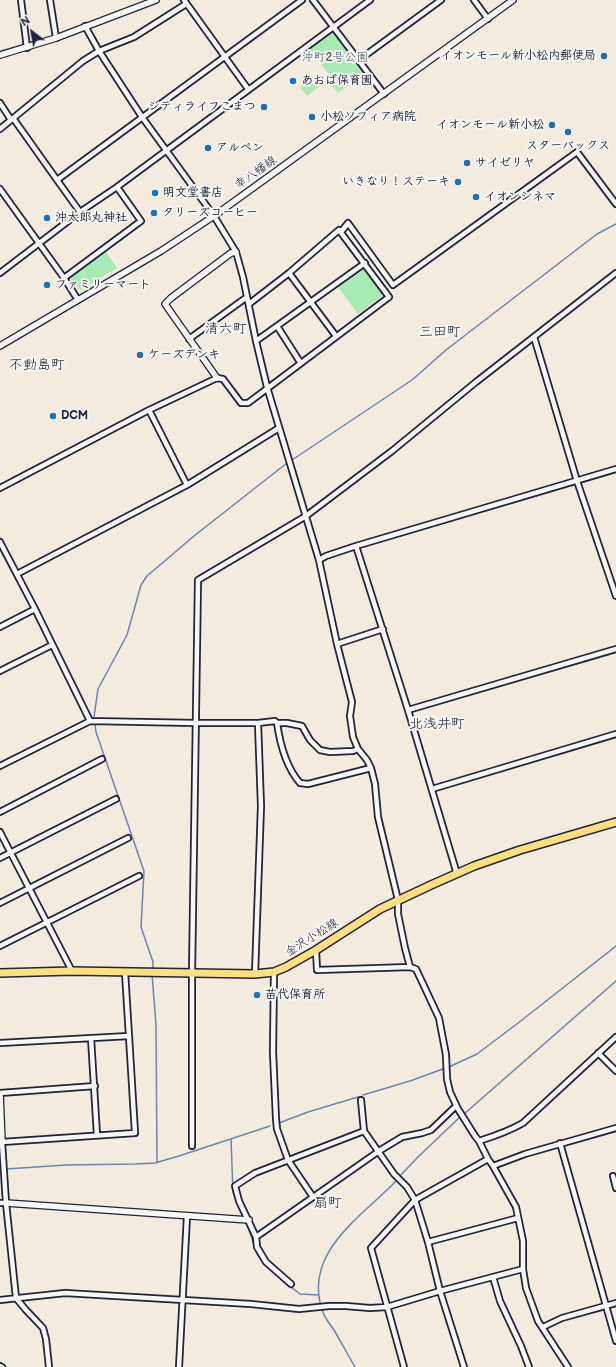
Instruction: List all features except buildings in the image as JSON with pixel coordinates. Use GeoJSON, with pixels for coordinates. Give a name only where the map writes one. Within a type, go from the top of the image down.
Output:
{"type":"FeatureCollection","features":[{"type":"Feature","properties":{"kind":"main road","name":"金沢小松線"},"geometry":{"type":"LineString","coordinates":[[0,973],[72,971],[255,974],[274,972],[316,950],[380,909],[457,874],[520,850],[616,822]]}},
{"type":"Feature","properties":{"kind":"street"},"geometry":{"type":"LineString","coordinates":[[21,0],[27,48]]}},
{"type":"Feature","properties":{"kind":"street"},"geometry":{"type":"LineString","coordinates":[[50,0],[56,38]]}},
{"type":"Feature","properties":{"kind":"street"},"geometry":{"type":"LineString","coordinates":[[0,55],[56,38],[156,0]]}},
{"type":"Feature","properties":{"kind":"street"},"geometry":{"type":"LineString","coordinates":[[57,180],[302,0]]}},
{"type":"Feature","properties":{"kind":"street"},"geometry":{"type":"LineString","coordinates":[[313,0],[384,94]]}},
{"type":"Feature","properties":{"kind":"street"},"geometry":{"type":"LineString","coordinates":[[0,273],[80,212],[117,187],[165,150],[370,0]]}},
{"type":"Feature","properties":{"kind":"street"},"geometry":{"type":"LineString","coordinates":[[359,60],[441,0]]}},
{"type":"Feature","properties":{"kind":"street"},"geometry":{"type":"LineString","coordinates":[[474,0],[488,19]]}},
{"type":"Feature","properties":{"kind":"street","name":"幸八幡線"},"geometry":{"type":"LineString","coordinates":[[0,346],[161,251],[214,216],[513,0]]}},
{"type":"Feature","properties":{"kind":"street"},"geometry":{"type":"LineString","coordinates":[[0,129],[83,61],[99,51],[134,37],[185,2],[248,89]]}},
{"type":"Feature","properties":{"kind":"street"},"geometry":{"type":"LineString","coordinates":[[85,26],[99,51],[142,117],[214,216],[236,252],[249,304],[256,341],[279,428],[319,560],[337,644],[352,702],[350,716],[353,737],[358,750],[367,760],[371,768],[375,784],[378,818],[398,900],[398,914],[410,966]]}},
{"type":"Feature","properties":{"kind":"street"},"geometry":{"type":"LineString","coordinates":[[0,103],[80,212]]}},
{"type":"Feature","properties":{"kind":"street"},"geometry":{"type":"LineString","coordinates":[[341,232],[348,223],[393,286],[577,152],[616,204]]}},
{"type":"Feature","properties":{"kind":"street"},"geometry":{"type":"LineString","coordinates":[[64,278],[141,221],[117,187]]}},
{"type":"Feature","properties":{"kind":"street"},"geometry":{"type":"LineString","coordinates":[[0,188],[78,300]]}},
{"type":"Feature","properties":{"kind":"street"},"geometry":{"type":"LineString","coordinates":[[249,304],[289,273],[339,230],[341,232]]}},
{"type":"Feature","properties":{"kind":"street"},"geometry":{"type":"LineString","coordinates":[[236,252],[231,253],[165,304],[217,378],[222,379],[241,403],[248,403],[300,362],[389,297],[341,232]]}},
{"type":"Feature","properties":{"kind":"street"},"geometry":{"type":"LineString","coordinates":[[256,341],[365,263]]}},
{"type":"Feature","properties":{"kind":"street"},"geometry":{"type":"LineString","coordinates":[[289,273],[336,336]]}},
{"type":"Feature","properties":{"kind":"street"},"geometry":{"type":"LineString","coordinates":[[192,1146],[192,973],[198,580],[306,516],[392,451],[476,382],[616,273]]}},
{"type":"Feature","properties":{"kind":"street"},"geometry":{"type":"LineString","coordinates":[[190,339],[247,297]]}},
{"type":"Feature","properties":{"kind":"street"},"geometry":{"type":"LineString","coordinates":[[277,326],[300,362]]}},
{"type":"Feature","properties":{"kind":"street"},"geometry":{"type":"LineString","coordinates":[[534,337],[577,481],[616,596]]}},
{"type":"Feature","properties":{"kind":"street"},"geometry":{"type":"LineString","coordinates":[[0,488],[149,410],[217,378]]}},
{"type":"Feature","properties":{"kind":"street"},"geometry":{"type":"LineString","coordinates":[[149,410],[187,485]]}},
{"type":"Feature","properties":{"kind":"street"},"geometry":{"type":"LineString","coordinates":[[17,574],[187,485],[279,428]]}},
{"type":"Feature","properties":{"kind":"street"},"geometry":{"type":"LineString","coordinates":[[319,560],[326,556],[356,546],[616,469]]}},
{"type":"Feature","properties":{"kind":"street"},"geometry":{"type":"LineString","coordinates":[[0,542],[90,721]]}},
{"type":"Feature","properties":{"kind":"street"},"geometry":{"type":"LineString","coordinates":[[356,546],[408,710],[457,874]]}},
{"type":"Feature","properties":{"kind":"street"},"geometry":{"type":"LineString","coordinates":[[0,627],[35,609]]}},
{"type":"Feature","properties":{"kind":"street"},"geometry":{"type":"LineString","coordinates":[[337,644],[383,629]]}},
{"type":"Feature","properties":{"kind":"street"},"geometry":{"type":"LineString","coordinates":[[0,671],[52,644]]}},
{"type":"Feature","properties":{"kind":"street"},"geometry":{"type":"LineString","coordinates":[[408,710],[616,649]]}},
{"type":"Feature","properties":{"kind":"street"},"geometry":{"type":"LineString","coordinates":[[0,766],[90,721],[258,723],[275,721],[277,723],[302,726],[310,740],[320,750],[330,752],[353,752],[358,750]]}},
{"type":"Feature","properties":{"kind":"street"},"geometry":{"type":"LineString","coordinates":[[255,974],[260,806],[258,723]]}},
{"type":"Feature","properties":{"kind":"street"},"geometry":{"type":"LineString","coordinates":[[277,723],[282,747],[293,774],[300,783],[308,784],[371,768]]}},
{"type":"Feature","properties":{"kind":"street"},"geometry":{"type":"LineString","coordinates":[[432,789],[616,734]]}},
{"type":"Feature","properties":{"kind":"street"},"geometry":{"type":"LineString","coordinates":[[0,812],[102,759]]}},
{"type":"Feature","properties":{"kind":"street"},"geometry":{"type":"LineString","coordinates":[[0,858],[116,799]]}},
{"type":"Feature","properties":{"kind":"street"},"geometry":{"type":"LineString","coordinates":[[0,832],[72,971]]}},
{"type":"Feature","properties":{"kind":"street"},"geometry":{"type":"LineString","coordinates":[[0,903],[128,838]]}},
{"type":"Feature","properties":{"kind":"street"},"geometry":{"type":"LineString","coordinates":[[0,946],[139,876]]}},
{"type":"Feature","properties":{"kind":"street"},"geometry":{"type":"LineString","coordinates":[[316,950],[317,970],[410,966],[416,969],[439,1018],[446,1055],[446,1079],[450,1092],[457,1108],[474,1136],[479,1140],[488,1159],[494,1166],[516,1207],[523,1241],[523,1269],[526,1288],[538,1321],[568,1367]]}},
{"type":"Feature","properties":{"kind":"street"},"geometry":{"type":"LineString","coordinates":[[2,1142],[135,1133],[125,972]]}},
{"type":"Feature","properties":{"kind":"street"},"geometry":{"type":"LineString","coordinates":[[274,972],[272,1052],[277,1129],[288,1160],[313,1197]]}},
{"type":"Feature","properties":{"kind":"street"},"geometry":{"type":"LineString","coordinates":[[0,1043],[129,1036]]}},
{"type":"Feature","properties":{"kind":"street"},"geometry":{"type":"LineString","coordinates":[[479,1140],[493,1137],[523,1123],[616,1036]]}},
{"type":"Feature","properties":{"kind":"street"},"geometry":{"type":"LineString","coordinates":[[91,1038],[97,1135]]}},
{"type":"Feature","properties":{"kind":"street"},"geometry":{"type":"LineString","coordinates":[[598,1053],[616,1071]]}},
{"type":"Feature","properties":{"kind":"street"},"geometry":{"type":"LineString","coordinates":[[49,1367],[46,1339],[43,1328],[16,1298],[3,1203],[5,1172],[1,1132],[0,1093],[95,1086]]}},
{"type":"Feature","properties":{"kind":"street"},"geometry":{"type":"LineString","coordinates":[[361,1100],[364,1131],[394,1174],[407,1187],[415,1200],[428,1242],[440,1291],[464,1367]]}},
{"type":"Feature","properties":{"kind":"street"},"geometry":{"type":"LineString","coordinates":[[256,1237],[378,1151],[402,1137],[431,1130],[457,1108]]}},
{"type":"Feature","properties":{"kind":"street"},"geometry":{"type":"LineString","coordinates":[[494,1166],[560,1143],[616,1128]]}},
{"type":"Feature","properties":{"kind":"street"},"geometry":{"type":"LineString","coordinates":[[291,1284],[266,1262],[257,1247],[256,1237],[239,1201],[236,1186],[255,1173],[364,1131]]}},
{"type":"Feature","properties":{"kind":"street"},"geometry":{"type":"LineString","coordinates":[[560,1143],[616,1341]]}},
{"type":"Feature","properties":{"kind":"street"},"geometry":{"type":"LineString","coordinates":[[404,1367],[371,1248],[415,1200],[488,1159]]}},
{"type":"Feature","properties":{"kind":"street"},"geometry":{"type":"LineString","coordinates":[[613,1176],[616,1188]]}},
{"type":"Feature","properties":{"kind":"street"},"geometry":{"type":"LineString","coordinates":[[3,1203],[249,1220]]}},
{"type":"Feature","properties":{"kind":"street"},"geometry":{"type":"LineString","coordinates":[[179,1367],[187,1216]]}},
{"type":"Feature","properties":{"kind":"street"},"geometry":{"type":"LineString","coordinates":[[428,1242],[518,1218]]}},
{"type":"Feature","properties":{"kind":"street"},"geometry":{"type":"LineString","coordinates":[[0,1300],[65,1293],[251,1304],[299,1309],[329,1306],[370,1308],[387,1307],[523,1269]]}},
{"type":"Feature","properties":{"kind":"street"},"geometry":{"type":"LineString","coordinates":[[493,1277],[500,1301],[522,1346],[529,1367]]}},
{"type":"Feature","properties":{"kind":"street"},"geometry":{"type":"LineString","coordinates":[[543,1327],[562,1318],[616,1303]]}},
{"type":"Feature","properties":{"kind":"green space","name":"沖町2号公園"},"geometry":{"type":"Polygon","coordinates":[[[333,31],[365,73],[338,93],[327,79],[330,76],[310,49],[333,31]]]}},
{"type":"Feature","properties":{"kind":"green space"},"geometry":{"type":"Polygon","coordinates":[[[313,77],[320,86],[307,96],[300,87],[313,77]]]}},
{"type":"Feature","properties":{"kind":"green space"},"geometry":{"type":"Polygon","coordinates":[[[106,252],[117,268],[80,290],[70,277],[106,252]]]}},
{"type":"Feature","properties":{"kind":"green space"},"geometry":{"type":"Polygon","coordinates":[[[364,268],[382,293],[382,296],[358,314],[338,287],[364,268]]]}},
{"type":"Feature","properties":{"kind":"waterway"},"geometry":{"type":"LineString","coordinates":[[292,460],[412,380],[446,350],[597,234],[616,224]]}},
{"type":"Feature","properties":{"kind":"waterway"},"geometry":{"type":"LineString","coordinates":[[94,717],[98,689],[127,635],[141,585],[147,576],[194,536],[287,463]]}},
{"type":"Feature","properties":{"kind":"waterway"},"geometry":{"type":"LineString","coordinates":[[95,724],[96,732],[144,871],[141,927],[153,962],[153,970]]}},
{"type":"Feature","properties":{"kind":"waterway"},"geometry":{"type":"LineString","coordinates":[[363,1095],[410,1081],[451,1066],[477,1054],[616,946]]}},
{"type":"Feature","properties":{"kind":"waterway"},"geometry":{"type":"LineString","coordinates":[[152,974],[156,1025],[157,1162]]}},
{"type":"Feature","properties":{"kind":"waterway"},"geometry":{"type":"LineString","coordinates":[[464,1114],[616,981]]}},
{"type":"Feature","properties":{"kind":"waterway"},"geometry":{"type":"LineString","coordinates":[[279,1123],[308,1112],[358,1097]]}},
{"type":"Feature","properties":{"kind":"waterway"},"geometry":{"type":"LineString","coordinates":[[399,1177],[461,1116]]}},
{"type":"Feature","properties":{"kind":"waterway"},"geometry":{"type":"LineString","coordinates":[[6,1169],[66,1165],[155,1163],[270,1126]]}},
{"type":"Feature","properties":{"kind":"waterway"},"geometry":{"type":"LineString","coordinates":[[231,1139],[233,1192],[237,1202]]}},
{"type":"Feature","properties":{"kind":"waterway"},"geometry":{"type":"LineString","coordinates":[[355,1367],[324,1315],[319,1293],[320,1273],[327,1255],[338,1238],[397,1180]]}},
{"type":"Feature","properties":{"kind":"waterway"},"geometry":{"type":"LineString","coordinates":[[239,1205],[243,1215]]}},
{"type":"Feature","properties":{"kind":"waterway"},"geometry":{"type":"LineString","coordinates":[[248,1227],[257,1254],[264,1262]]}},
{"type":"Feature","properties":{"kind":"waterway"},"geometry":{"type":"LineString","coordinates":[[266,1265],[300,1294],[319,1295]]}},
{"type":"Feature","properties":{"kind":"place","name":"イオンモール新小松内郵便局"},"geometry":{"type":"Point","coordinates":[604,56]}},
{"type":"Feature","properties":{"kind":"place","name":"あおば保育園"},"geometry":{"type":"Point","coordinates":[293,81]}},
{"type":"Feature","properties":{"kind":"place","name":"シティライフこまつ"},"geometry":{"type":"Point","coordinates":[264,107]}},
{"type":"Feature","properties":{"kind":"place","name":"小松ソフィア病院"},"geometry":{"type":"Point","coordinates":[312,117]}},
{"type":"Feature","properties":{"kind":"place","name":"イオンモール新小松"},"geometry":{"type":"Point","coordinates":[552,125]}},
{"type":"Feature","properties":{"kind":"place","name":"スターバックス"},"geometry":{"type":"Point","coordinates":[568,132]}},
{"type":"Feature","properties":{"kind":"place","name":"アルペン"},"geometry":{"type":"Point","coordinates":[208,148]}},
{"type":"Feature","properties":{"kind":"place","name":"サイゼリヤ"},"geometry":{"type":"Point","coordinates":[467,163]}},
{"type":"Feature","properties":{"kind":"place","name":"いきなり！ステーキ"},"geometry":{"type":"Point","coordinates":[458,182]}},
{"type":"Feature","properties":{"kind":"place","name":"明文堂書店"},"geometry":{"type":"Point","coordinates":[155,193]}},
{"type":"Feature","properties":{"kind":"place","name":"イオンシネマ"},"geometry":{"type":"Point","coordinates":[476,197]}},
{"type":"Feature","properties":{"kind":"place","name":"タリーズコーヒー"},"geometry":{"type":"Point","coordinates":[154,213]}},
{"type":"Feature","properties":{"kind":"place","name":"沖太郎丸神社"},"geometry":{"type":"Point","coordinates":[47,218]}},
{"type":"Feature","properties":{"kind":"place","name":"ファミリーマート"},"geometry":{"type":"Point","coordinates":[47,285]}},
{"type":"Feature","properties":{"kind":"place","name":"ケーズデンキ"},"geometry":{"type":"Point","coordinates":[140,355]}},
{"type":"Feature","properties":{"kind":"place","name":"DCM"},"geometry":{"type":"Point","coordinates":[53,416]}},
{"type":"Feature","properties":{"kind":"place","name":"苗代保育所"},"geometry":{"type":"Point","coordinates":[257,995]}},
{"type":"Feature","properties":{"kind":"district","name":"清六町"},"geometry":{"type":"Point","coordinates":[226,329]}},
{"type":"Feature","properties":{"kind":"district","name":"三田町"},"geometry":{"type":"Point","coordinates":[440,332]}},
{"type":"Feature","properties":{"kind":"district","name":"不動島町"},"geometry":{"type":"Point","coordinates":[37,365]}},
{"type":"Feature","properties":{"kind":"district","name":"北浅井町"},"geometry":{"type":"Point","coordinates":[437,724]}},
{"type":"Feature","properties":{"kind":"district","name":"扇町"},"geometry":{"type":"Point","coordinates":[328,1203]}}]}
